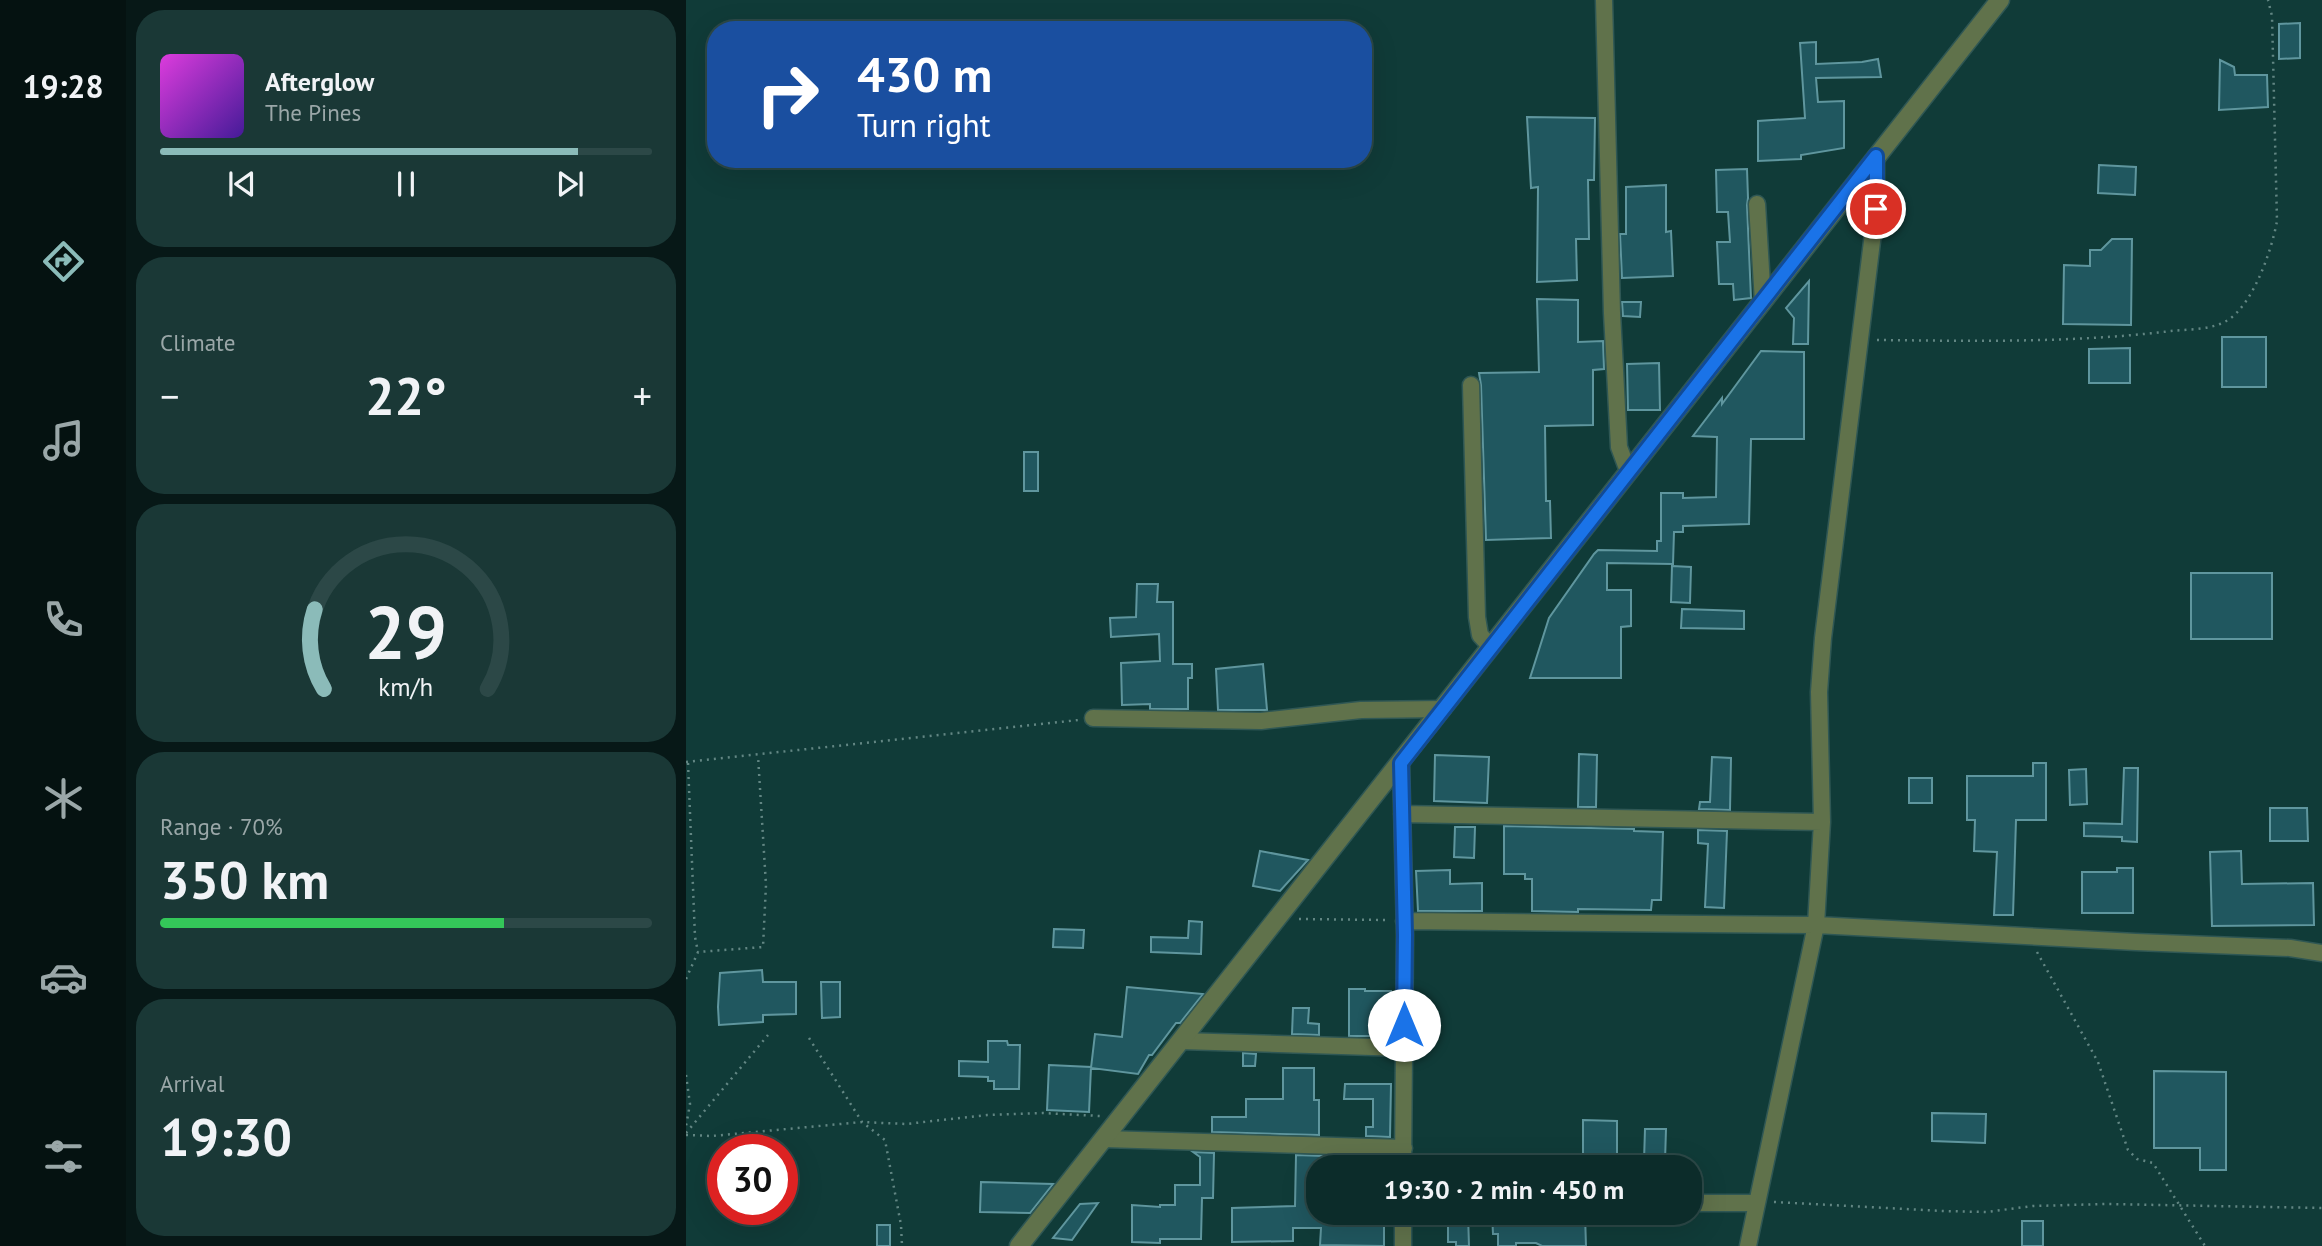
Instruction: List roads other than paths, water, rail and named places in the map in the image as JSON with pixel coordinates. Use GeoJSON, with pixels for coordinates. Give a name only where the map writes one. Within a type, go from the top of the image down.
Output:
{"type":"FeatureCollection","features":[{"type":"Feature","properties":{"kind":"street"},"geometry":{"type":"LineString","coordinates":[[1604,0],[1619,447],[1628,471]]}},
{"type":"Feature","properties":{"kind":"street"},"geometry":{"type":"LineString","coordinates":[[1019,1246],[2000,0]]}},
{"type":"Feature","properties":{"kind":"street"},"geometry":{"type":"LineString","coordinates":[[1748,1246],[1816,925],[1822,822],[1819,692],[1822,638],[1876,209],[1876,156]]}},
{"type":"Feature","properties":{"kind":"street"},"geometry":{"type":"LineString","coordinates":[[1757,204],[1763,302]]}},
{"type":"Feature","properties":{"kind":"street"},"geometry":{"type":"LineString","coordinates":[[1471,385],[1477,617],[1480,635],[1491,647]]}},
{"type":"Feature","properties":{"kind":"street"},"geometry":{"type":"LineString","coordinates":[[1093,718],[1261,721],[1361,709],[1443,709]]}},
{"type":"Feature","properties":{"kind":"street"},"geometry":{"type":"LineString","coordinates":[[1401,763],[1404,1155]]}},
{"type":"Feature","properties":{"kind":"street"},"geometry":{"type":"LineString","coordinates":[[1402,814],[1822,822]]}},
{"type":"Feature","properties":{"kind":"street"},"geometry":{"type":"LineString","coordinates":[[1404,920],[1816,925],[2290,948],[2322,953]]}},
{"type":"Feature","properties":{"kind":"street"},"geometry":{"type":"LineString","coordinates":[[1181,1041],[1404,1048]]}},
{"type":"Feature","properties":{"kind":"street"},"geometry":{"type":"LineString","coordinates":[[1104,1139],[1404,1147]]}},
{"type":"Feature","properties":{"kind":"street"},"geometry":{"type":"LineString","coordinates":[[1702,1203],[1757,1203]]}},
{"type":"Feature","properties":{"kind":"street"},"geometry":{"type":"LineString","coordinates":[[1403,1225],[1403,1246]]}}]}
